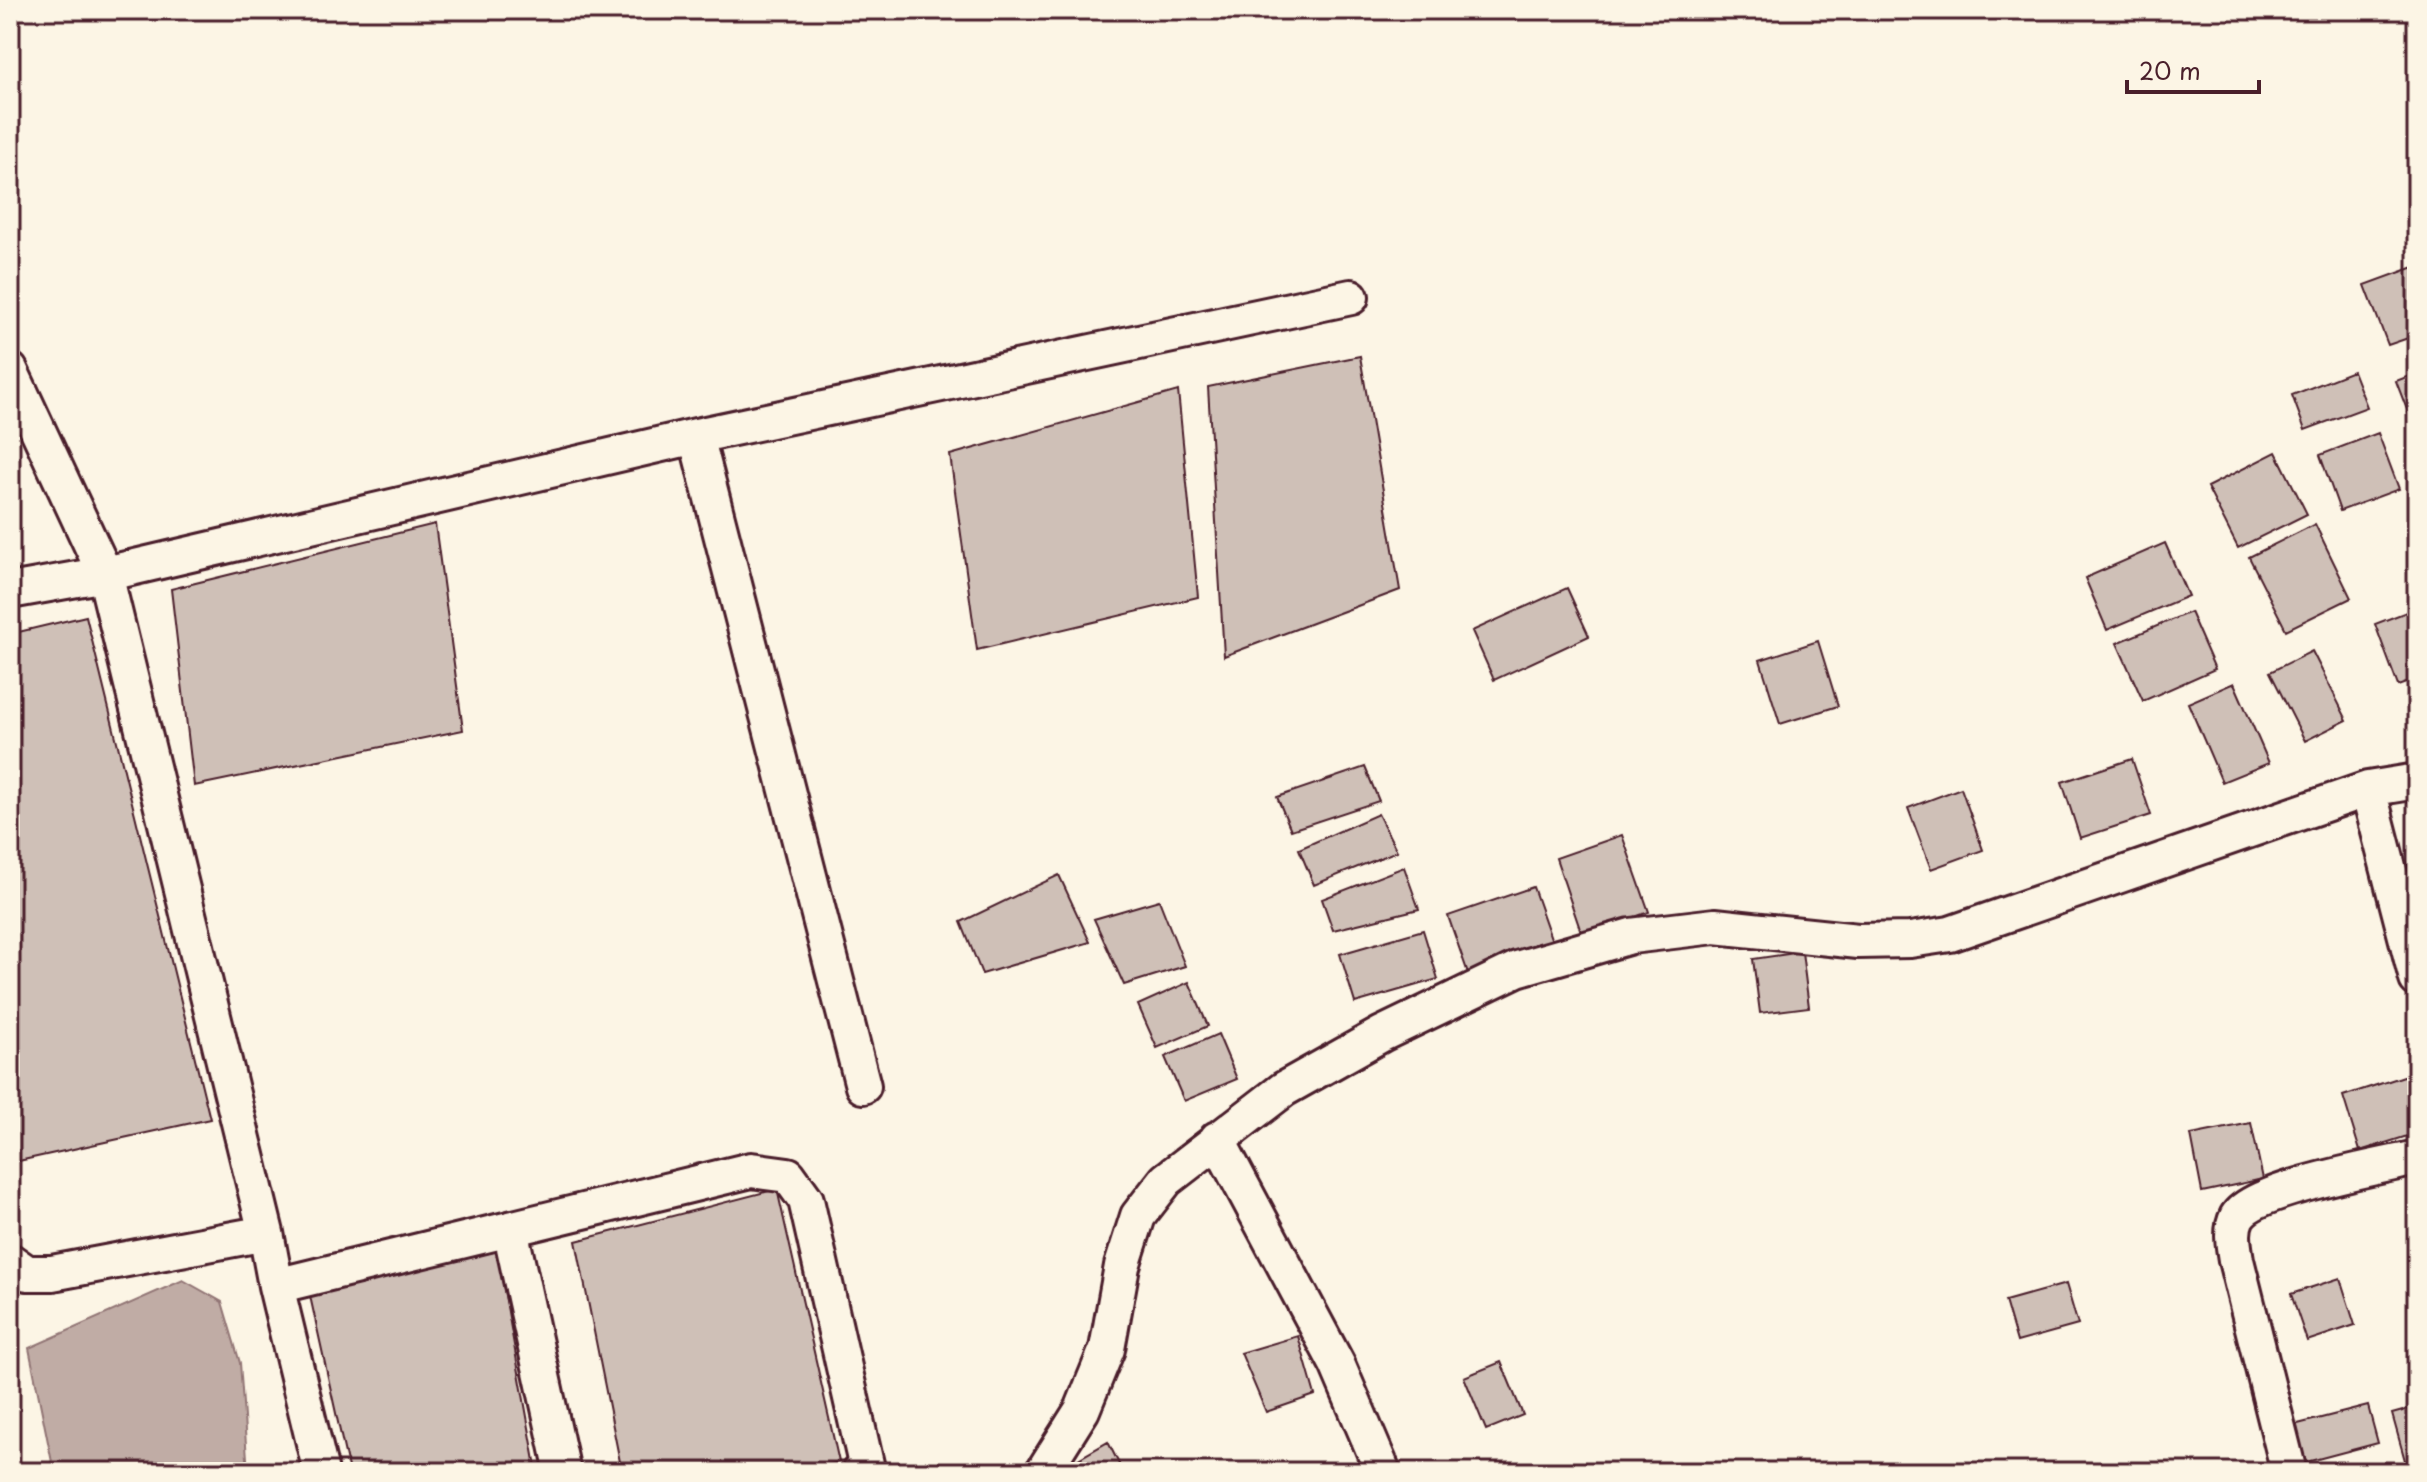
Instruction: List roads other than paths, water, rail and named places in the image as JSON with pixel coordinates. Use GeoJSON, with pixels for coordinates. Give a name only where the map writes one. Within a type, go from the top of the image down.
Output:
{"type":"FeatureCollection","features":[{"type":"Feature","properties":{"kind":"street"},"geometry":{"type":"LineString","coordinates":[[10,591],[105,574],[696,436],[1351,297]]}},
{"type":"Feature","properties":{"kind":"street"},"geometry":{"type":"LineString","coordinates":[[10,370],[105,574],[266,1233],[321,1472]]}},
{"type":"Feature","properties":{"kind":"street"},"geometry":{"type":"LineString","coordinates":[[696,436],[863,1086]]}},
{"type":"Feature","properties":{"kind":"street"},"geometry":{"type":"LineString","coordinates":[[1043,1472],[1082,1410],[1107,1349],[1122,1266],[1138,1216],[1166,1180],[1284,1089],[1382,1034],[1517,969],[1631,936],[1715,926],[1858,941],[1910,940],[1950,934],[2368,789],[2417,781]]}},
{"type":"Feature","properties":{"kind":"street"},"geometry":{"type":"LineString","coordinates":[[2368,789],[2417,979]]}},
{"type":"Feature","properties":{"kind":"street"},"geometry":{"type":"LineString","coordinates":[[1217,1139],[1337,1364],[1383,1472]]}},
{"type":"Feature","properties":{"kind":"street"},"geometry":{"type":"LineString","coordinates":[[2289,1472],[2236,1260],[2232,1236],[2237,1217],[2252,1202],[2292,1188],[2417,1158]]}},
{"type":"Feature","properties":{"kind":"street"},"geometry":{"type":"LineString","coordinates":[[276,1286],[751,1170],[788,1175],[806,1200],[866,1464],[859,1472]]}},
{"type":"Feature","properties":{"kind":"street"},"geometry":{"type":"LineString","coordinates":[[510,1229],[563,1472]]}},
{"type":"Feature","properties":{"kind":"street"},"geometry":{"type":"LineString","coordinates":[[10,1261],[27,1273],[52,1273],[266,1233]]}}]}
